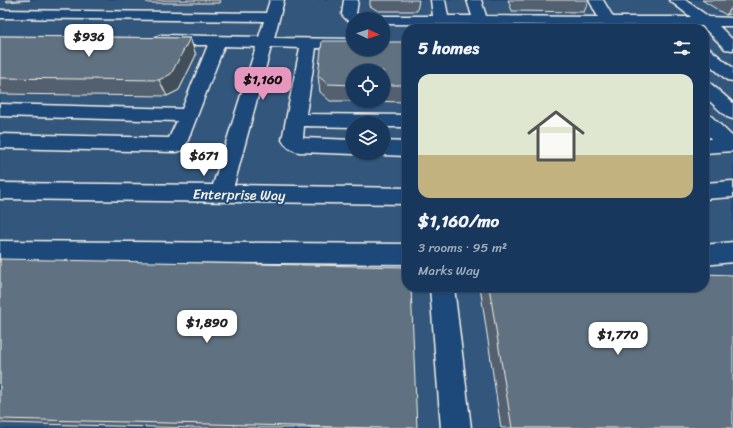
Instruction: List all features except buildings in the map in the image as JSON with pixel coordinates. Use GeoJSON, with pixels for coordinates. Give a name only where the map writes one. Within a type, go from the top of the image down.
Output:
{"type":"FeatureCollection","features":[{"type":"Feature","properties":{"kind":"street"},"geometry":{"type":"LineString","coordinates":[[73,15],[81,0]]}},
{"type":"Feature","properties":{"kind":"street"},"geometry":{"type":"LineString","coordinates":[[221,194],[277,0]]}},
{"type":"Feature","properties":{"kind":"street"},"geometry":{"type":"LineString","coordinates":[[349,12],[351,0]]}},
{"type":"Feature","properties":{"kind":"street"},"geometry":{"type":"LineString","coordinates":[[438,0],[441,20]]}},
{"type":"Feature","properties":{"kind":"street"},"geometry":{"type":"LineString","coordinates":[[474,0],[480,20]]}},
{"type":"Feature","properties":{"kind":"street"},"geometry":{"type":"LineString","coordinates":[[596,0],[608,21]]}},
{"type":"Feature","properties":{"kind":"street"},"geometry":{"type":"LineString","coordinates":[[676,0],[707,22]]}},
{"type":"Feature","properties":{"kind":"street"},"geometry":{"type":"LineString","coordinates":[[0,14],[272,17]]}},
{"type":"Feature","properties":{"kind":"street"},"geometry":{"type":"LineString","coordinates":[[390,20],[733,22]]}},
{"type":"Feature","properties":{"kind":"street"},"geometry":{"type":"LineString","coordinates":[[709,24],[731,47]]}},
{"type":"Feature","properties":{"kind":"street"},"geometry":{"type":"LineString","coordinates":[[148,40],[346,44]]}},
{"type":"Feature","properties":{"kind":"street"},"geometry":{"type":"LineString","coordinates":[[0,141],[176,145],[218,41]]}},
{"type":"Feature","properties":{"kind":"street"},"geometry":{"type":"LineString","coordinates":[[309,44],[292,140],[299,145],[346,147]]}},
{"type":"Feature","properties":{"kind":"street"},"geometry":{"type":"LineString","coordinates":[[709,45],[731,47]]}},
{"type":"Feature","properties":{"kind":"street"},"geometry":{"type":"LineString","coordinates":[[709,56],[733,76]]}},
{"type":"Feature","properties":{"kind":"street"},"geometry":{"type":"LineString","coordinates":[[709,91],[733,113]]}},
{"type":"Feature","properties":{"kind":"street"},"geometry":{"type":"LineString","coordinates":[[0,125],[6,110],[188,115]]}},
{"type":"Feature","properties":{"kind":"street"},"geometry":{"type":"LineString","coordinates":[[296,120],[402,121]]}},
{"type":"Feature","properties":{"kind":"street"},"geometry":{"type":"LineString","coordinates":[[709,124],[731,144]]}},
{"type":"Feature","properties":{"kind":"street"},"geometry":{"type":"LineString","coordinates":[[709,146],[731,144]]}},
{"type":"Feature","properties":{"kind":"street"},"geometry":{"type":"LineString","coordinates":[[390,148],[402,148]]}},
{"type":"Feature","properties":{"kind":"street"},"geometry":{"type":"LineString","coordinates":[[709,191],[733,189]]}},
{"type":"Feature","properties":{"kind":"street","name":"Enterprise Way"},"geometry":{"type":"LineString","coordinates":[[0,191],[402,196]]}},
{"type":"Feature","properties":{"kind":"street"},"geometry":{"type":"LineString","coordinates":[[0,251],[402,254]]}},
{"type":"Feature","properties":{"kind":"street"},"geometry":{"type":"LineString","coordinates":[[709,254],[733,252]]}},
{"type":"Feature","properties":{"kind":"street"},"geometry":{"type":"LineString","coordinates":[[442,292],[456,428]]}},
{"type":"Feature","properties":{"kind":"shaded area"},"geometry":{"type":"Polygon","coordinates":[[[0,0],[733,0],[733,428],[0,428],[0,0]]]}}]}
